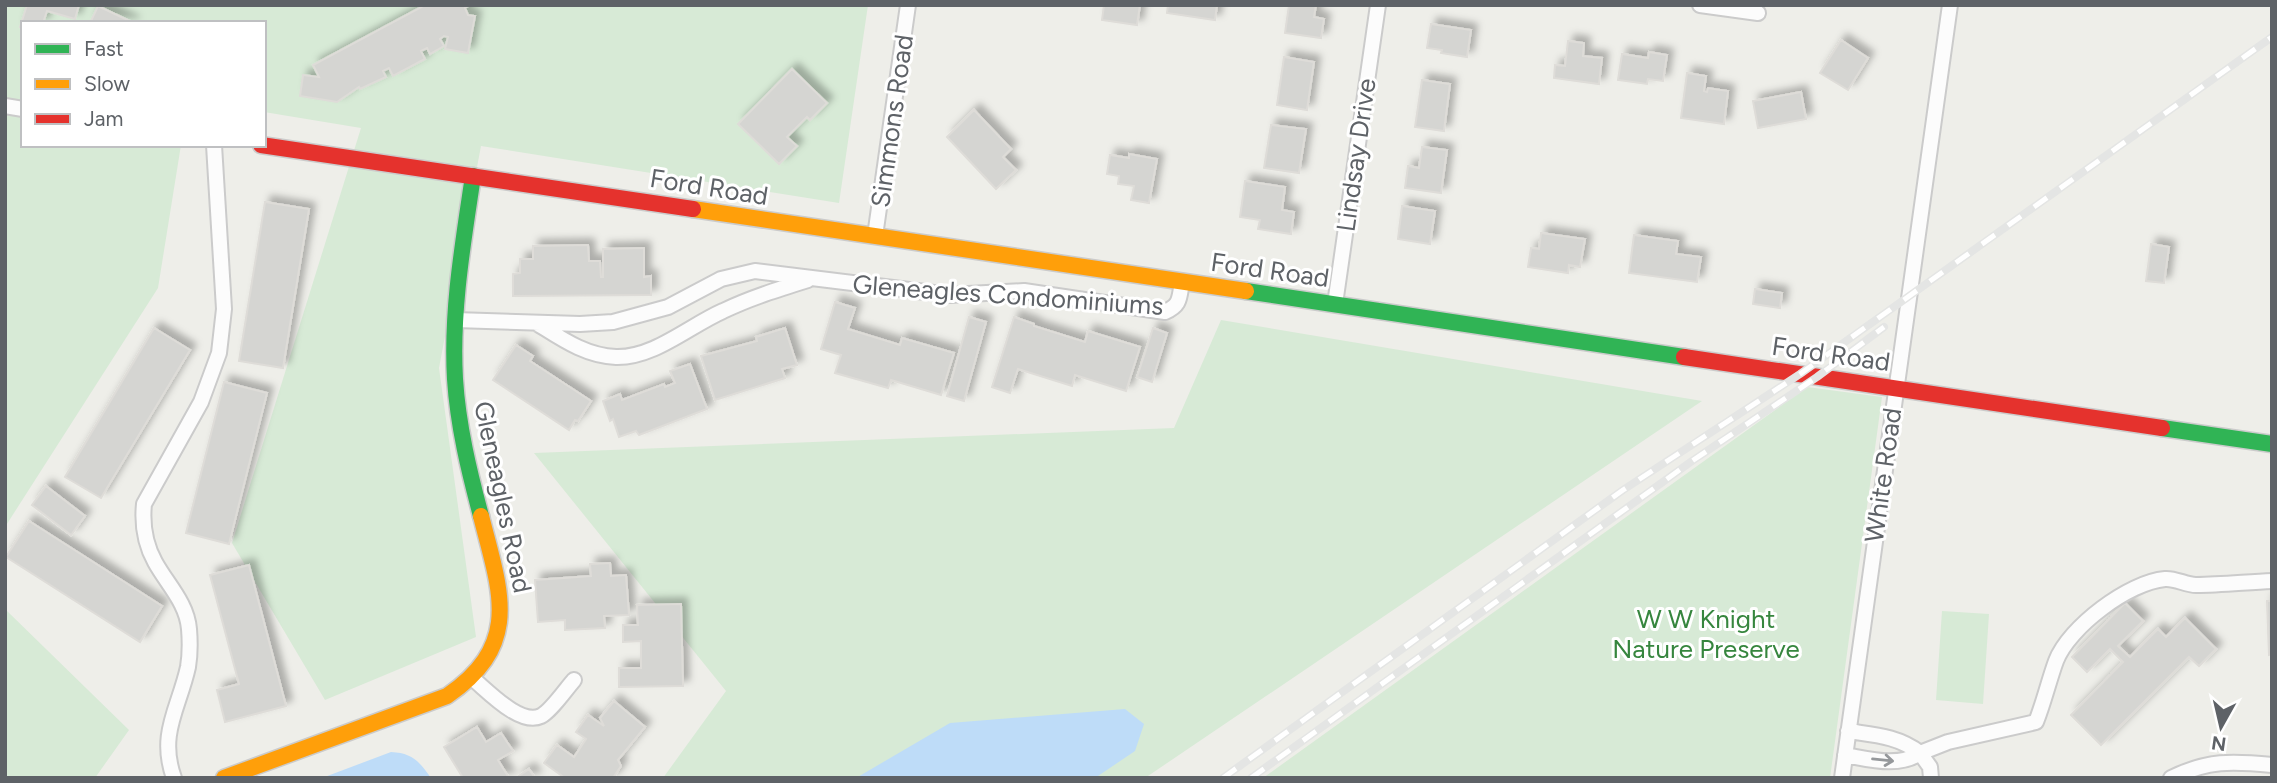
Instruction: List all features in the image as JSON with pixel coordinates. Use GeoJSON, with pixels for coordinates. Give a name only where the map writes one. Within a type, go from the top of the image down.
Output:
{"type":"FeatureCollection","features":[{"type":"Feature","properties":{"kind":"street","name":"Simmons Road"},"geometry":{"type":"LineString","coordinates":[[875,236],[908,5]]}},
{"type":"Feature","properties":{"kind":"street","name":"Lindsay Drive"},"geometry":{"type":"LineString","coordinates":[[1335,304],[1378,5]]}},
{"type":"Feature","properties":{"kind":"street"},"geometry":{"type":"LineString","coordinates":[[1700,5],[1758,13]]}},
{"type":"Feature","properties":{"kind":"street","name":"White Road"},"geometry":{"type":"LineString","coordinates":[[1842,778],[1950,5]]}},
{"type":"Feature","properties":{"kind":"street","name":"Ford Road"},"geometry":{"type":"LineString","coordinates":[[266,146],[2272,444]]}},
{"type":"Feature","properties":{"kind":"street"},"geometry":{"type":"LineString","coordinates":[[174,778],[169,764],[167,743],[172,715],[188,667],[188,626],[184,609],[154,561],[142,522],[144,504],[201,402],[219,353],[224,309],[214,147]]}},
{"type":"Feature","properties":{"kind":"street","name":"Gleneagles Road"},"geometry":{"type":"LineString","coordinates":[[224,778],[447,696],[480,670],[495,642],[501,611],[470,472],[454,371],[459,270],[473,176]]}},
{"type":"Feature","properties":{"kind":"street","name":"Gleneagles Condominiums"},"geometry":{"type":"LineString","coordinates":[[455,320],[613,322],[643,316],[668,307],[721,279],[755,271],[950,295],[1024,291],[1165,312],[1175,308],[1179,301],[1182,282]]}},
{"type":"Feature","properties":{"kind":"street","name":"Gleneagles Condominiums"},"geometry":{"type":"LineString","coordinates":[[537,323],[580,349],[596,355],[634,355],[652,349],[723,311],[813,278]]}},
{"type":"Feature","properties":{"kind":"street"},"geometry":{"type":"LineString","coordinates":[[1845,755],[1900,762],[1948,742],[2036,722],[2057,659],[2072,636],[2094,614],[2143,583],[2167,579],[2193,585],[2272,581]]}},
{"type":"Feature","properties":{"kind":"street"},"geometry":{"type":"LineString","coordinates":[[472,678],[519,716],[532,718],[543,715],[574,680]]}},
{"type":"Feature","properties":{"kind":"street"},"geometry":{"type":"LineString","coordinates":[[1848,731],[1903,742],[1920,753],[1930,767],[1931,778]]}},
{"type":"Feature","properties":{"kind":"street"},"geometry":{"type":"LineString","coordinates":[[2171,778],[2198,766],[2210,764],[2235,762],[2272,765]]}},
{"type":"Feature","properties":{"kind":"green space"},"geometry":{"type":"Polygon","coordinates":[[[5,5],[868,5],[839,203],[481,146],[439,368],[476,637],[325,700],[232,543],[361,128],[266,112],[266,21],[21,21],[21,147],[181,147],[158,288],[5,527],[5,5]]]}},
{"type":"Feature","properties":{"kind":"green space"},"geometry":{"type":"Polygon","coordinates":[[[1221,320],[1702,401],[1145,778],[663,778],[726,691],[534,453],[1174,428],[1221,320]]]}},
{"type":"Feature","properties":{"kind":"green space","name":"W W Knight Nature Preserve"},"geometry":{"type":"Polygon","coordinates":[[[1807,387],[1882,397],[1830,778],[1263,778],[1807,387]]]}},
{"type":"Feature","properties":{"kind":"green space"},"geometry":{"type":"Polygon","coordinates":[[[5,609],[129,730],[95,778],[5,778],[5,609]]]}},
{"type":"Feature","properties":{"kind":"green space"},"geometry":{"type":"Polygon","coordinates":[[[1942,611],[1989,614],[1983,704],[1936,700],[1942,611]]]}},
{"type":"Feature","properties":{"kind":"water"},"geometry":{"type":"Polygon","coordinates":[[[1125,709],[1144,724],[1135,751],[1095,778],[856,778],[950,723],[1125,709]]]}},
{"type":"Feature","properties":{"kind":"water"},"geometry":{"type":"Polygon","coordinates":[[[391,752],[414,759],[431,778],[322,778],[391,752]]]}},
{"type":"Feature","properties":{"kind":"building"},"geometry":{"type":"Polygon","coordinates":[[[27,5],[79,5],[75,19],[47,11],[44,21],[22,21],[27,5]]]}},
{"type":"Feature","properties":{"kind":"building"},"geometry":{"type":"Polygon","coordinates":[[[425,5],[470,5],[465,8],[468,15],[475,16],[468,53],[445,49],[448,37],[444,36],[440,39],[444,46],[430,54],[427,48],[421,51],[425,59],[393,76],[389,68],[383,71],[386,77],[360,89],[359,87],[337,102],[300,96],[303,75],[319,77],[313,65],[425,5]]]}},
{"type":"Feature","properties":{"kind":"building"},"geometry":{"type":"Polygon","coordinates":[[[1104,5],[1140,5],[1137,25],[1102,20],[1104,5]]]}},
{"type":"Feature","properties":{"kind":"building"},"geometry":{"type":"Polygon","coordinates":[[[1168,5],[1217,5],[1215,20],[1167,13],[1168,5]]]}},
{"type":"Feature","properties":{"kind":"building"},"geometry":{"type":"Polygon","coordinates":[[[1289,5],[1316,5],[1314,17],[1324,19],[1321,38],[1285,33],[1289,5]]]}},
{"type":"Feature","properties":{"kind":"building"},"geometry":{"type":"Polygon","coordinates":[[[98,6],[130,21],[91,21],[98,6]]]}},
{"type":"Feature","properties":{"kind":"building"},"geometry":{"type":"Polygon","coordinates":[[[1431,24],[1471,30],[1467,57],[1427,48],[1431,24]]]}},
{"type":"Feature","properties":{"kind":"building"},"geometry":{"type":"Polygon","coordinates":[[[1841,40],[1868,58],[1848,90],[1820,73],[1841,40]]]}},
{"type":"Feature","properties":{"kind":"building"},"geometry":{"type":"Polygon","coordinates":[[[1568,41],[1584,43],[1583,56],[1602,58],[1599,84],[1554,78],[1555,65],[1565,66],[1568,41]]]}},
{"type":"Feature","properties":{"kind":"building"},"geometry":{"type":"Polygon","coordinates":[[[1649,52],[1667,55],[1663,81],[1648,79],[1647,84],[1618,80],[1622,54],[1648,58],[1649,52]]]}},
{"type":"Feature","properties":{"kind":"building"},"geometry":{"type":"Polygon","coordinates":[[[1284,57],[1314,62],[1307,110],[1277,105],[1284,57]]]}},
{"type":"Feature","properties":{"kind":"building"},"geometry":{"type":"Polygon","coordinates":[[[792,69],[827,103],[810,120],[807,117],[787,137],[797,146],[779,164],[738,124],[792,69]]]}},
{"type":"Feature","properties":{"kind":"building"},"geometry":{"type":"Polygon","coordinates":[[[1687,73],[1706,76],[1704,91],[1707,92],[1708,88],[1728,91],[1724,124],[1681,118],[1687,73]]]}},
{"type":"Feature","properties":{"kind":"building"},"geometry":{"type":"Polygon","coordinates":[[[1422,80],[1450,84],[1444,131],[1415,127],[1422,80]]]}},
{"type":"Feature","properties":{"kind":"building"},"geometry":{"type":"Polygon","coordinates":[[[1801,92],[1806,119],[1758,128],[1753,101],[1801,92]]]}},
{"type":"Feature","properties":{"kind":"building"},"geometry":{"type":"Polygon","coordinates":[[[974,110],[1011,149],[1003,157],[1016,170],[996,189],[947,137],[974,110]]]}},
{"type":"Feature","properties":{"kind":"building"},"geometry":{"type":"Polygon","coordinates":[[[1271,125],[1306,129],[1299,173],[1264,168],[1271,125]]]}},
{"type":"Feature","properties":{"kind":"building"},"geometry":{"type":"Polygon","coordinates":[[[1422,147],[1447,150],[1441,193],[1405,188],[1408,166],[1419,168],[1422,147]]]}},
{"type":"Feature","properties":{"kind":"building"},"geometry":{"type":"Polygon","coordinates":[[[1129,154],[1157,159],[1149,203],[1131,200],[1134,186],[1118,184],[1119,176],[1107,174],[1110,155],[1129,158],[1129,154]]]}},
{"type":"Feature","properties":{"kind":"building"},"geometry":{"type":"Polygon","coordinates":[[[1245,181],[1285,187],[1282,210],[1294,212],[1291,234],[1258,229],[1260,220],[1240,217],[1245,181]]]}},
{"type":"Feature","properties":{"kind":"building"},"geometry":{"type":"Polygon","coordinates":[[[265,202],[309,209],[283,368],[239,361],[265,202]]]}},
{"type":"Feature","properties":{"kind":"building"},"geometry":{"type":"Polygon","coordinates":[[[1402,206],[1435,211],[1430,244],[1398,239],[1402,206]]]}},
{"type":"Feature","properties":{"kind":"building"},"geometry":{"type":"Polygon","coordinates":[[[1541,233],[1585,239],[1580,267],[1569,265],[1568,273],[1528,267],[1531,248],[1539,249],[1541,233]]]}},
{"type":"Feature","properties":{"kind":"building"},"geometry":{"type":"Polygon","coordinates":[[[1634,235],[1678,241],[1676,254],[1701,257],[1697,282],[1629,273],[1634,235]]]}},
{"type":"Feature","properties":{"kind":"building"},"geometry":{"type":"Polygon","coordinates":[[[2151,244],[2169,247],[2164,283],[2146,281],[2151,244]]]}},
{"type":"Feature","properties":{"kind":"building"},"geometry":{"type":"Polygon","coordinates":[[[588,245],[589,261],[600,261],[601,277],[603,249],[644,248],[644,277],[651,276],[651,295],[513,296],[513,274],[520,273],[520,259],[533,259],[533,246],[588,245]]]}},
{"type":"Feature","properties":{"kind":"building"},"geometry":{"type":"Polygon","coordinates":[[[1755,289],[1782,293],[1780,308],[1753,304],[1755,289]]]}},
{"type":"Feature","properties":{"kind":"building"},"geometry":{"type":"Polygon","coordinates":[[[835,302],[855,308],[848,329],[900,345],[902,338],[954,353],[941,395],[891,380],[888,388],[835,373],[841,355],[821,349],[835,302]]]}},
{"type":"Feature","properties":{"kind":"building"},"geometry":{"type":"Polygon","coordinates":[[[969,317],[986,322],[964,401],[947,396],[969,317]]]}},
{"type":"Feature","properties":{"kind":"building"},"geometry":{"type":"Polygon","coordinates":[[[1014,317],[1085,342],[1088,331],[1140,347],[1126,391],[1075,375],[1072,386],[1018,369],[1010,393],[992,387],[1014,317]]]}},
{"type":"Feature","properties":{"kind":"building"},"geometry":{"type":"Polygon","coordinates":[[[154,328],[190,350],[101,498],[65,477],[154,328]]]}},
{"type":"Feature","properties":{"kind":"building"},"geometry":{"type":"Polygon","coordinates":[[[785,328],[797,365],[782,369],[785,378],[715,400],[701,356],[757,341],[756,337],[785,328]]]}},
{"type":"Feature","properties":{"kind":"building"},"geometry":{"type":"Polygon","coordinates":[[[1153,328],[1167,333],[1152,382],[1137,377],[1153,328]]]}},
{"type":"Feature","properties":{"kind":"building"},"geometry":{"type":"Polygon","coordinates":[[[516,345],[533,356],[530,361],[591,401],[569,430],[493,380],[516,345]]]}},
{"type":"Feature","properties":{"kind":"building"},"geometry":{"type":"Polygon","coordinates":[[[690,364],[707,409],[639,435],[636,431],[619,437],[603,401],[620,394],[622,400],[664,384],[665,387],[675,383],[670,371],[690,364]]]}},
{"type":"Feature","properties":{"kind":"building"},"geometry":{"type":"Polygon","coordinates":[[[224,382],[267,393],[229,544],[186,533],[224,382]]]}},
{"type":"Feature","properties":{"kind":"building"},"geometry":{"type":"Polygon","coordinates":[[[46,486],[85,516],[71,535],[32,505],[46,486]]]}},
{"type":"Feature","properties":{"kind":"building"},"geometry":{"type":"Polygon","coordinates":[[[29,521],[162,606],[140,642],[6,557],[29,521]]]}},
{"type":"Feature","properties":{"kind":"building"},"geometry":{"type":"Polygon","coordinates":[[[610,563],[611,576],[626,575],[629,615],[604,616],[605,628],[565,630],[565,620],[538,622],[535,580],[591,576],[590,564],[610,563]]]}},
{"type":"Feature","properties":{"kind":"building"},"geometry":{"type":"Polygon","coordinates":[[[249,565],[286,706],[225,722],[217,690],[239,684],[210,575],[249,565]]]}},
{"type":"Feature","properties":{"kind":"building"},"geometry":{"type":"Polygon","coordinates":[[[2267,601],[2272,601],[2272,654],[2269,655],[2267,601]]]}},
{"type":"Feature","properties":{"kind":"building"},"geometry":{"type":"Polygon","coordinates":[[[2125,603],[2143,621],[2118,646],[2130,657],[2158,629],[2166,637],[2185,618],[2216,649],[2199,666],[2189,657],[2101,745],[2071,715],[2123,662],[2110,649],[2087,672],[2072,657],[2125,603]]]}},
{"type":"Feature","properties":{"kind":"building"},"geometry":{"type":"Polygon","coordinates":[[[681,604],[683,686],[619,687],[619,668],[641,668],[641,641],[623,642],[623,625],[638,625],[637,605],[681,604]]]}},
{"type":"Feature","properties":{"kind":"building"},"geometry":{"type":"Polygon","coordinates":[[[614,701],[645,727],[618,760],[621,766],[613,778],[565,778],[544,763],[557,745],[574,757],[586,739],[576,732],[588,715],[604,726],[600,718],[614,701]]]}},
{"type":"Feature","properties":{"kind":"building"},"geometry":{"type":"Polygon","coordinates":[[[477,727],[486,742],[501,733],[513,751],[498,760],[509,778],[463,778],[444,747],[477,727]]]}},
{"type":"Feature","properties":{"kind":"building"},"geometry":{"type":"Polygon","coordinates":[[[529,769],[535,778],[516,778],[529,769]]]}},
{"type":"Feature","properties":{"kind":"railway"},"geometry":{"type":"LineString","coordinates":[[1223,778],[1623,490],[1800,374],[2272,37]]}},
{"type":"Feature","properties":{"kind":"railway"},"geometry":{"type":"LineString","coordinates":[[1251,778],[1692,461],[1817,377],[1884,327]]}},
{"type":"Feature","properties":{"kind":"traffic: fast"},"geometry":{"type":"LineString","coordinates":[[473,176],[459,277],[454,354],[461,431],[481,516]]}},
{"type":"Feature","properties":{"kind":"traffic: fast"},"geometry":{"type":"LineString","coordinates":[[1246,291],[1684,357]]}},
{"type":"Feature","properties":{"kind":"traffic: fast"},"geometry":{"type":"LineString","coordinates":[[2162,428],[2272,444]]}},
{"type":"Feature","properties":{"kind":"traffic: slow"},"geometry":{"type":"LineString","coordinates":[[693,209],[1246,291]]}},
{"type":"Feature","properties":{"kind":"traffic: slow"},"geometry":{"type":"LineString","coordinates":[[224,778],[447,696],[471,676],[487,656],[496,636],[500,615],[499,592],[481,516]]}},
{"type":"Feature","properties":{"kind":"traffic: jam"},"geometry":{"type":"LineString","coordinates":[[266,146],[693,209]]}},
{"type":"Feature","properties":{"kind":"traffic: jam"},"geometry":{"type":"LineString","coordinates":[[1684,357],[2162,428]]}}]}
